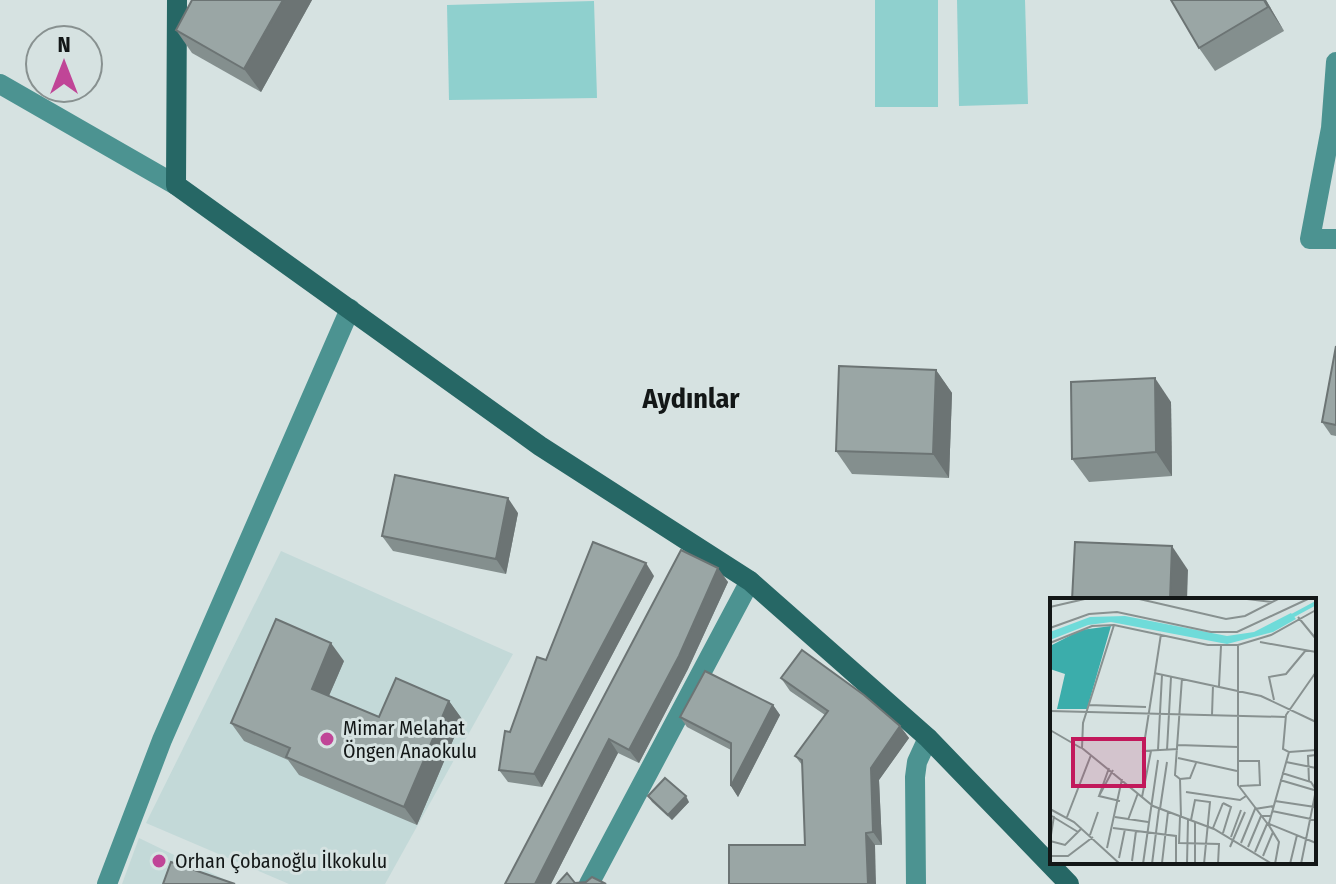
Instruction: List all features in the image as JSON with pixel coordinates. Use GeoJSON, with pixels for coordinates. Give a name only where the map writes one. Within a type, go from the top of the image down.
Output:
{"type":"FeatureCollection","features":[{"type":"Feature","properties":{"kind":"street"},"geometry":{"type":"LineString","coordinates":[[176,185],[177,0]]}},
{"type":"Feature","properties":{"kind":"street"},"geometry":{"type":"LineString","coordinates":[[1336,62],[1331,128],[1310,239],[1336,239]]}},
{"type":"Feature","properties":{"kind":"street"},"geometry":{"type":"LineString","coordinates":[[0,84],[176,185],[684,549],[750,581],[928,738],[1058,880]]}},
{"type":"Feature","properties":{"kind":"street"},"geometry":{"type":"LineString","coordinates":[[107,884],[162,740],[350,309]]}},
{"type":"Feature","properties":{"kind":"street"},"geometry":{"type":"LineString","coordinates":[[589,884],[750,581]]}},
{"type":"Feature","properties":{"kind":"street"},"geometry":{"type":"LineString","coordinates":[[916,884],[915,777],[917,762],[928,738]]}},
{"type":"Feature","properties":{"kind":"shaded area"},"geometry":{"type":"Polygon","coordinates":[[[875,0],[938,0],[938,107],[875,107],[875,0]]]}},
{"type":"Feature","properties":{"kind":"shaded area"},"geometry":{"type":"Polygon","coordinates":[[[957,0],[1025,0],[1028,104],[959,106],[957,0]]]}},
{"type":"Feature","properties":{"kind":"shaded area"},"geometry":{"type":"Polygon","coordinates":[[[594,1],[597,98],[449,100],[447,5],[594,1]]]}},
{"type":"Feature","properties":{"kind":"shaded area","name":"Mimar Melahat Öngen Anaokulu"},"geometry":{"type":"Polygon","coordinates":[[[281,551],[513,654],[385,884],[289,884],[146,823],[281,551]]]}},
{"type":"Feature","properties":{"kind":"shaded area","name":"Orhan Çobanoğlu İlkokulu"},"geometry":{"type":"Polygon","coordinates":[[[139,838],[234,884],[122,884],[139,838]]]}},
{"type":"Feature","properties":{"kind":"building"},"geometry":{"type":"Polygon","coordinates":[[[192,0],[283,0],[244,69],[176,30],[192,0]]]}},
{"type":"Feature","properties":{"kind":"building"},"geometry":{"type":"Polygon","coordinates":[[[1171,0],[1264,0],[1268,7],[1199,48],[1171,0]]]}},
{"type":"Feature","properties":{"kind":"building"},"geometry":{"type":"Polygon","coordinates":[[[1336,346],[1336,425],[1322,422],[1336,346]]]}},
{"type":"Feature","properties":{"kind":"building"},"geometry":{"type":"Polygon","coordinates":[[[839,366],[936,370],[933,454],[836,451],[839,366]]]}},
{"type":"Feature","properties":{"kind":"building"},"geometry":{"type":"Polygon","coordinates":[[[1155,378],[1156,452],[1072,459],[1071,382],[1155,378]]]}},
{"type":"Feature","properties":{"kind":"building"},"geometry":{"type":"Polygon","coordinates":[[[395,475],[508,498],[496,559],[382,536],[395,475]]]}},
{"type":"Feature","properties":{"kind":"building"},"geometry":{"type":"Polygon","coordinates":[[[593,542],[646,563],[534,774],[499,770],[505,731],[510,732],[537,657],[546,660],[593,542]]]}},
{"type":"Feature","properties":{"kind":"building"},"geometry":{"type":"Polygon","coordinates":[[[1075,542],[1172,546],[1170,598],[1072,598],[1075,542]]]}},
{"type":"Feature","properties":{"kind":"building"},"geometry":{"type":"Polygon","coordinates":[[[681,550],[718,568],[679,656],[629,750],[609,739],[535,884],[505,884],[681,550]]]}},
{"type":"Feature","properties":{"kind":"building"},"geometry":{"type":"Polygon","coordinates":[[[276,619],[331,643],[312,689],[379,717],[396,678],[449,701],[404,807],[286,757],[290,748],[231,723],[276,619]]]}},
{"type":"Feature","properties":{"kind":"building"},"geometry":{"type":"Polygon","coordinates":[[[802,650],[864,695],[900,726],[871,768],[873,832],[866,833],[868,884],[729,884],[729,845],[805,845],[802,760],[795,756],[828,711],[781,678],[802,650]]]}},
{"type":"Feature","properties":{"kind":"building"},"geometry":{"type":"Polygon","coordinates":[[[705,671],[773,705],[731,786],[731,743],[680,717],[705,671]]]}},
{"type":"Feature","properties":{"kind":"building"},"geometry":{"type":"Polygon","coordinates":[[[665,778],[686,796],[668,815],[648,796],[665,778]]]}},
{"type":"Feature","properties":{"kind":"building"},"geometry":{"type":"Polygon","coordinates":[[[171,862],[235,884],[163,884],[171,862]]]}},
{"type":"Feature","properties":{"kind":"building"},"geometry":{"type":"Polygon","coordinates":[[[567,873],[575,883],[586,882],[592,877],[606,884],[557,884],[567,873]]]}},
{"type":"Feature","properties":{"kind":"place","name":"Mimar Melahat Öngen Anaokulu"},"geometry":{"type":"Point","coordinates":[327,739]}},
{"type":"Feature","properties":{"kind":"place","name":"Orhan Çobanoğlu İlkokulu"},"geometry":{"type":"Point","coordinates":[159,861]}},
{"type":"Feature","properties":{"kind":"district","name":"Aydınlar"},"geometry":{"type":"Point","coordinates":[691,398]}}]}
